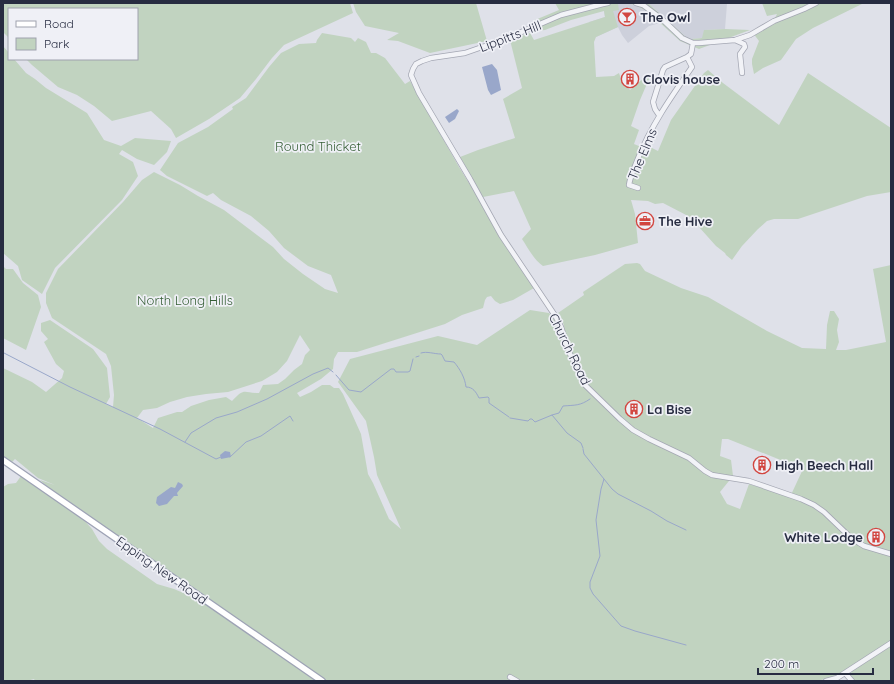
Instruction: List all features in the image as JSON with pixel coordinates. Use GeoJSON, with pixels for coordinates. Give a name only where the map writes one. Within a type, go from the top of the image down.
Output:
{"type":"FeatureCollection","features":[{"type":"Feature","properties":{"kind":"main road","name":"Epping New Road"},"geometry":{"type":"LineString","coordinates":[[3,460],[322,681]]}},
{"type":"Feature","properties":{"kind":"street","name":"Lippitts Hill"},"geometry":{"type":"LineString","coordinates":[[412,69],[416,64],[427,59],[465,53],[505,39],[561,16],[608,3]]}},
{"type":"Feature","properties":{"kind":"street"},"geometry":{"type":"LineString","coordinates":[[636,3],[643,5],[663,20],[682,38],[698,43],[735,40],[750,35],[774,21],[816,3]]}},
{"type":"Feature","properties":{"kind":"street"},"geometry":{"type":"LineString","coordinates":[[735,40],[744,44],[745,47],[740,54],[742,73]]}},
{"type":"Feature","properties":{"kind":"street","name":"The Elms"},"geometry":{"type":"LineString","coordinates":[[659,115],[655,109],[654,102],[663,70],[691,54],[693,42]]}},
{"type":"Feature","properties":{"kind":"street","name":"The Elms"},"geometry":{"type":"LineString","coordinates":[[638,188],[629,185],[631,177],[642,148],[659,115],[692,67],[687,57]]}},
{"type":"Feature","properties":{"kind":"street","name":"Church Road"},"geometry":{"type":"LineString","coordinates":[[412,69],[412,77],[416,87],[470,178],[501,235],[556,317],[582,380],[590,390],[633,430],[689,458],[705,471],[712,474],[748,481],[801,499],[824,512],[858,543],[891,554]]}},
{"type":"Feature","properties":{"kind":"street"},"geometry":{"type":"LineString","coordinates":[[826,681],[837,678],[891,644]]}},
{"type":"Feature","properties":{"kind":"street"},"geometry":{"type":"LineString","coordinates":[[845,673],[852,681]]}},
{"type":"Feature","properties":{"kind":"street"},"geometry":{"type":"LineString","coordinates":[[510,677],[517,681]]}},
{"type":"Feature","properties":{"kind":"shaded area"},"geometry":{"type":"Polygon","coordinates":[[[626,3],[635,5],[648,12],[660,23],[649,26],[628,43],[618,27],[596,37],[589,22],[605,17],[603,6],[626,3]]]}},
{"type":"Feature","properties":{"kind":"shaded area"},"geometry":{"type":"Polygon","coordinates":[[[648,3],[728,3],[725,29],[705,30],[703,38],[691,39],[686,37],[648,3]]]}},
{"type":"Feature","properties":{"kind":"green space"},"geometry":{"type":"Polygon","coordinates":[[[3,3],[350,3],[353,13],[284,45],[240,98],[209,119],[176,138],[171,129],[151,111],[112,121],[94,106],[77,95],[58,87],[27,60],[138,60],[138,8],[8,8],[8,37],[3,32],[3,3]]]}},
{"type":"Feature","properties":{"kind":"green space"},"geometry":{"type":"Polygon","coordinates":[[[353,3],[476,3],[487,41],[430,53],[398,41],[387,40],[399,33],[365,26],[356,12],[353,3]]]}},
{"type":"Feature","properties":{"kind":"green space"},"geometry":{"type":"Polygon","coordinates":[[[555,3],[626,3],[618,4],[619,10],[613,11],[618,27],[596,37],[594,42],[596,77],[614,76],[619,73],[621,79],[630,90],[647,75],[649,79],[631,126],[639,130],[634,144],[646,149],[648,146],[658,151],[671,120],[704,73],[708,70],[779,125],[808,73],[891,128],[891,192],[867,196],[798,219],[774,219],[767,221],[742,246],[732,260],[716,246],[690,217],[663,203],[655,204],[648,201],[631,200],[635,214],[638,243],[595,255],[543,266],[534,257],[522,239],[531,229],[514,191],[483,197],[460,157],[515,138],[503,99],[522,88],[510,40],[530,33],[534,40],[605,17],[604,11],[571,20],[545,30],[537,31],[535,20],[559,10],[555,3]]]}},
{"type":"Feature","properties":{"kind":"green space"},"geometry":{"type":"Polygon","coordinates":[[[626,3],[648,3],[686,37],[691,39],[702,38],[704,30],[750,30],[699,49],[680,41],[648,12],[635,5],[626,3]]]}},
{"type":"Feature","properties":{"kind":"green space"},"geometry":{"type":"Polygon","coordinates":[[[762,3],[864,3],[813,28],[796,39],[781,60],[754,74],[752,59],[759,41],[753,33],[761,27],[771,26],[777,14],[767,16],[762,3]]]}},
{"type":"Feature","properties":{"kind":"green space"},"geometry":{"type":"Polygon","coordinates":[[[322,33],[351,38],[355,42],[358,38],[366,42],[371,53],[376,53],[385,58],[405,84],[410,81],[459,167],[534,288],[513,300],[500,304],[491,296],[487,297],[483,308],[462,315],[445,324],[357,352],[338,352],[334,359],[333,369],[321,379],[297,393],[300,397],[322,385],[330,385],[334,388],[339,388],[361,434],[368,474],[389,519],[401,529],[377,475],[366,421],[338,382],[350,359],[438,336],[477,345],[530,310],[549,313],[565,332],[564,325],[558,313],[584,295],[583,292],[625,264],[637,263],[640,264],[645,271],[681,288],[708,297],[767,331],[802,348],[826,349],[827,325],[830,311],[834,311],[839,319],[837,330],[839,342],[836,350],[846,350],[886,342],[873,269],[891,265],[891,643],[855,666],[826,679],[816,681],[520,681],[511,676],[508,681],[326,681],[50,489],[40,480],[55,485],[38,478],[15,459],[12,462],[3,456],[3,368],[32,382],[46,392],[62,378],[64,371],[56,364],[44,342],[48,339],[41,331],[41,323],[50,320],[93,349],[107,368],[110,397],[106,404],[113,407],[114,395],[111,366],[106,354],[52,318],[46,303],[46,293],[58,269],[123,202],[142,180],[154,172],[224,210],[273,247],[284,259],[303,274],[325,289],[338,293],[331,275],[308,266],[284,248],[269,231],[251,216],[221,200],[213,193],[207,196],[167,176],[160,170],[178,143],[208,127],[233,109],[232,107],[246,98],[281,53],[299,44],[316,43],[322,33]],[[300,335],[287,361],[277,372],[262,381],[228,392],[187,397],[170,402],[157,408],[143,410],[137,418],[153,428],[158,418],[177,412],[182,412],[191,406],[209,400],[226,397],[232,401],[242,392],[259,393],[263,385],[278,384],[302,364],[305,355],[310,350],[300,335]],[[722,439],[720,456],[731,460],[733,476],[720,492],[727,504],[740,509],[749,484],[790,497],[803,469],[728,439],[722,439]]]}},
{"type":"Feature","properties":{"kind":"green space"},"geometry":{"type":"Polygon","coordinates":[[[3,46],[8,52],[8,60],[15,60],[26,73],[46,88],[87,113],[104,140],[121,146],[135,138],[171,141],[167,152],[154,165],[137,159],[122,150],[119,154],[133,162],[138,176],[122,200],[55,268],[42,294],[22,280],[18,266],[3,253],[3,46]]]}},
{"type":"Feature","properties":{"kind":"green space"},"geometry":{"type":"Polygon","coordinates":[[[3,266],[6,269],[13,269],[23,283],[38,295],[41,307],[26,350],[3,338],[3,266]]]}},
{"type":"Feature","properties":{"kind":"green space"},"geometry":{"type":"Polygon","coordinates":[[[21,476],[83,519],[92,529],[99,541],[107,549],[157,584],[193,597],[219,613],[318,681],[35,681],[34,679],[27,681],[3,681],[3,487],[8,484],[16,483],[21,476]]]}},
{"type":"Feature","properties":{"kind":"green space"},"geometry":{"type":"Polygon","coordinates":[[[891,646],[891,681],[854,681],[850,677],[852,671],[891,646]]]}},
{"type":"Feature","properties":{"kind":"water"},"geometry":{"type":"Polygon","coordinates":[[[492,64],[497,70],[501,90],[491,95],[488,90],[482,67],[492,64]]]}},
{"type":"Feature","properties":{"kind":"water"},"geometry":{"type":"Polygon","coordinates":[[[457,109],[459,111],[455,119],[449,123],[445,117],[457,109]]]}},
{"type":"Feature","properties":{"kind":"water"},"geometry":{"type":"Polygon","coordinates":[[[225,451],[230,452],[231,457],[221,459],[220,455],[225,451]]]}},
{"type":"Feature","properties":{"kind":"water"},"geometry":{"type":"Polygon","coordinates":[[[178,482],[183,486],[177,493],[178,496],[174,496],[167,504],[159,506],[156,503],[157,497],[171,487],[175,488],[178,482]]]}},
{"type":"Feature","properties":{"kind":"waterway"},"geometry":{"type":"LineString","coordinates":[[421,353],[426,352],[441,354],[445,361],[454,362],[465,380],[466,387],[474,390],[479,398],[488,397],[489,403],[509,417]]}},
{"type":"Feature","properties":{"kind":"waterway"},"geometry":{"type":"LineString","coordinates":[[4,353],[70,387],[160,429],[216,459],[221,457]]}},
{"type":"Feature","properties":{"kind":"waterway"},"geometry":{"type":"LineString","coordinates":[[336,375],[349,390],[361,392],[391,369],[394,369],[396,372],[410,371],[413,359]]}},
{"type":"Feature","properties":{"kind":"waterway"},"geometry":{"type":"LineString","coordinates":[[185,442],[191,433],[216,418],[237,412],[267,399],[313,374],[328,368],[333,372]]}},
{"type":"Feature","properties":{"kind":"waterway"},"geometry":{"type":"LineString","coordinates":[[552,415],[559,413],[563,406],[580,404],[590,399]]}},
{"type":"Feature","properties":{"kind":"waterway"},"geometry":{"type":"LineString","coordinates":[[510,418],[528,421],[532,419],[535,422],[552,415],[567,433],[581,443],[583,448]]}},
{"type":"Feature","properties":{"kind":"waterway"},"geometry":{"type":"LineString","coordinates":[[230,457],[246,442],[261,436],[290,416],[293,421]]}},
{"type":"Feature","properties":{"kind":"waterway"},"geometry":{"type":"LineString","coordinates":[[583,449],[584,454],[604,479],[596,520],[600,556],[590,582],[590,588],[593,594],[621,626],[686,645]]}},
{"type":"Feature","properties":{"kind":"waterway"},"geometry":{"type":"LineString","coordinates":[[604,479],[618,494],[686,530]]}},
{"type":"Feature","properties":{"kind":"place","name":"The Owl"},"geometry":{"type":"Point","coordinates":[627,17]}},
{"type":"Feature","properties":{"kind":"place","name":"Clovis house"},"geometry":{"type":"Point","coordinates":[630,79]}},
{"type":"Feature","properties":{"kind":"place","name":"The Hive"},"geometry":{"type":"Point","coordinates":[645,221]}},
{"type":"Feature","properties":{"kind":"place","name":"La Bise"},"geometry":{"type":"Point","coordinates":[634,409]}},
{"type":"Feature","properties":{"kind":"place","name":"High Beech Hall"},"geometry":{"type":"Point","coordinates":[762,465]}},
{"type":"Feature","properties":{"kind":"place","name":"White Lodge"},"geometry":{"type":"Point","coordinates":[876,537]}},
{"type":"Feature","properties":{"kind":"park label","name":"Round Thicket"},"geometry":{"type":"Point","coordinates":[318,146]}},
{"type":"Feature","properties":{"kind":"park label","name":"North Long Hills"},"geometry":{"type":"Point","coordinates":[185,300]}}]}
